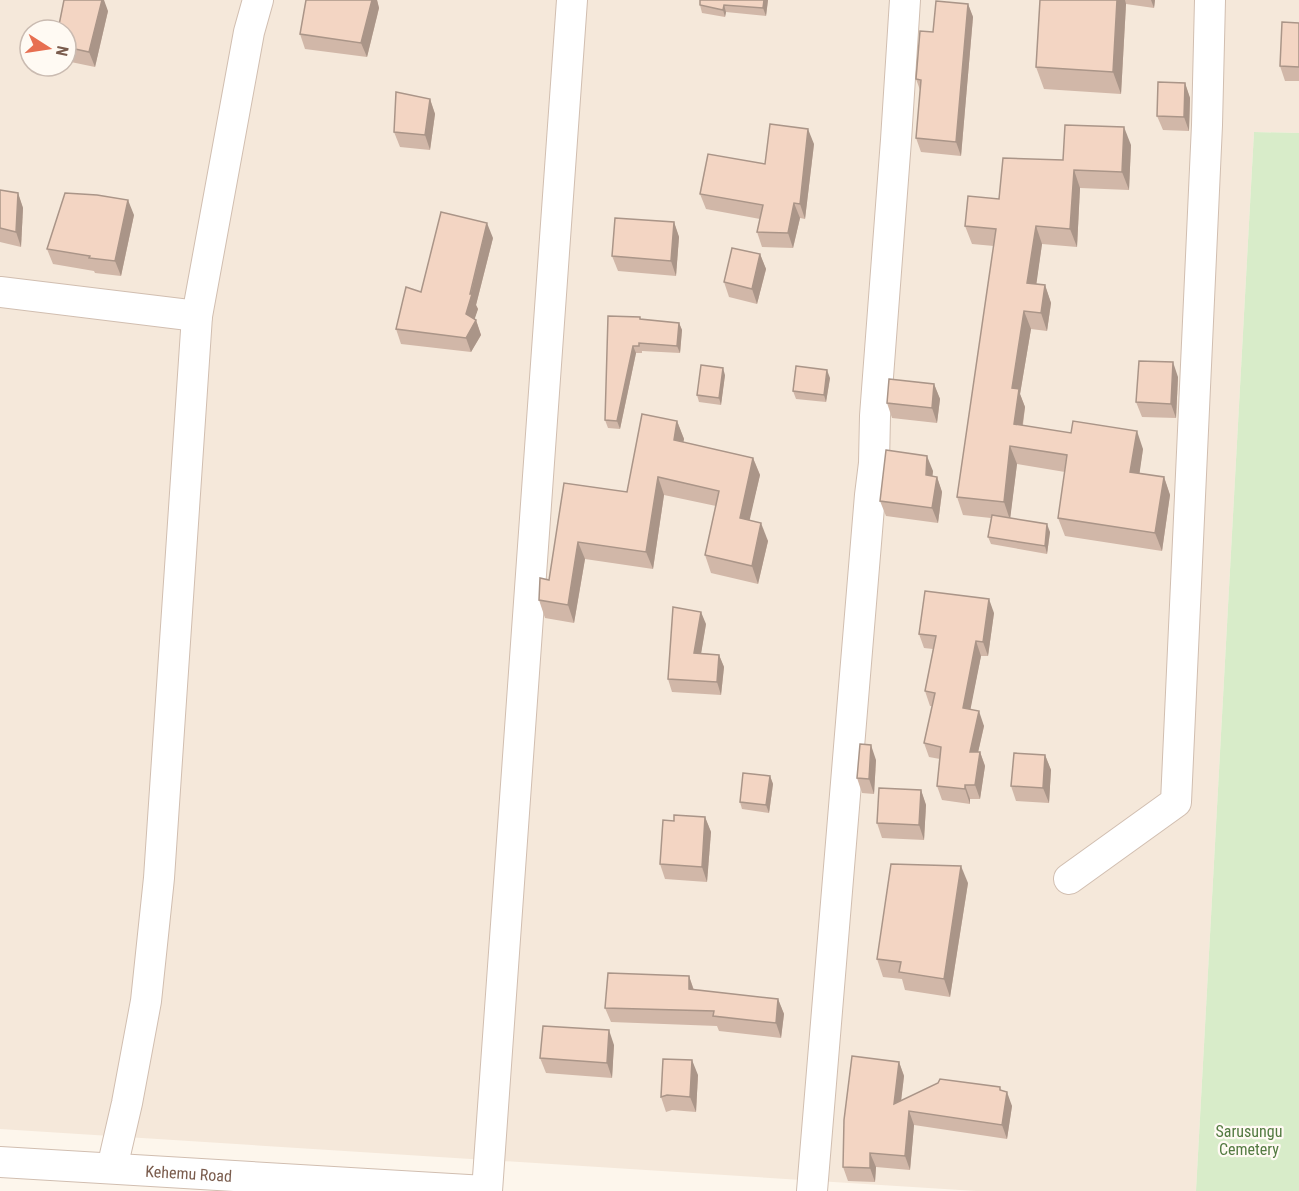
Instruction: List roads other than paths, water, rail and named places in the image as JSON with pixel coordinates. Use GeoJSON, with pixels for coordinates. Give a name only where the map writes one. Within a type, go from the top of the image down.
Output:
{"type":"FeatureCollection","features":[{"type":"Feature","properties":{"kind":"street"},"geometry":{"type":"LineString","coordinates":[[112,1168],[146,1001],[158,890],[197,316],[249,32],[258,0]]}},
{"type":"Feature","properties":{"kind":"street"},"geometry":{"type":"LineString","coordinates":[[486,1191],[572,0]]}},
{"type":"Feature","properties":{"kind":"street"},"geometry":{"type":"LineString","coordinates":[[812,1191],[874,463],[875,417],[896,151],[905,0]]}},
{"type":"Feature","properties":{"kind":"street"},"geometry":{"type":"LineString","coordinates":[[1069,879],[1176,802],[1207,125],[1210,0]]}},
{"type":"Feature","properties":{"kind":"street"},"geometry":{"type":"LineString","coordinates":[[0,292],[197,316]]}},
{"type":"Feature","properties":{"kind":"street","name":"Kehemu Road"},"geometry":{"type":"LineString","coordinates":[[0,1162],[486,1191]]}},
{"type":"Feature","properties":{"kind":"park label","name":"Sarusungu Cemetery"},"geometry":{"type":"Point","coordinates":[1249,1140]}}]}
